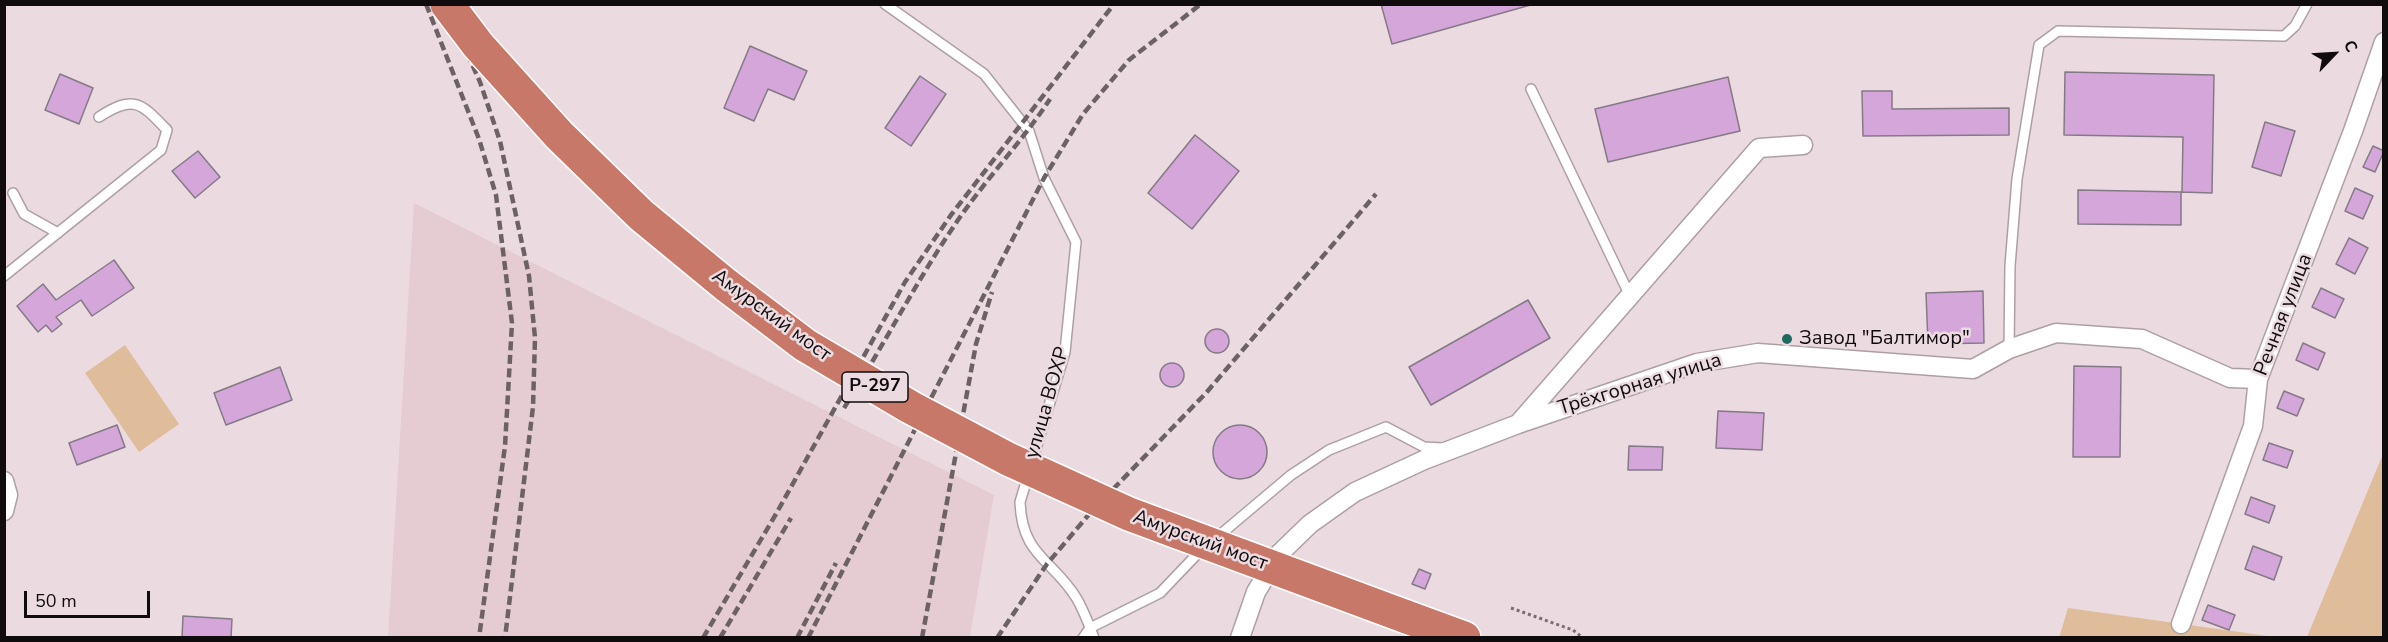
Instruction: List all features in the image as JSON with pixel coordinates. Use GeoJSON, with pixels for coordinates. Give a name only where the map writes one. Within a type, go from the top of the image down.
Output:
{"type":"FeatureCollection","features":[{"type":"Feature","properties":{"kind":"highway","name":"Амурский мост"},"geometry":{"type":"LineString","coordinates":[[447,4],[478,45],[559,135],[642,215],[726,285],[805,345],[910,407],[988,448],[1129,514],[1464,638]]}},
{"type":"Feature","properties":{"kind":"street","name":"Речная улица"},"geometry":{"type":"LineString","coordinates":[[2181,624],[2253,426],[2258,379],[2349,141],[2384,42]]}},
{"type":"Feature","properties":{"kind":"street"},"geometry":{"type":"LineString","coordinates":[[1518,424],[1759,148],[1803,145]]}},
{"type":"Feature","properties":{"kind":"street","name":"Трёхгорная улица"},"geometry":{"type":"LineString","coordinates":[[1240,638],[1256,592],[1280,554],[1310,524],[1354,492],[1454,448],[1697,363],[1736,356],[1783,354],[1973,369],[2009,349],[2056,333],[2142,339],[2230,378],[2258,379]]}},
{"type":"Feature","properties":{"kind":"street"},"geometry":{"type":"LineString","coordinates":[[4,481],[8,495],[4,511]]}},
{"type":"Feature","properties":{"kind":"lane","name":"улица ВОХР"},"geometry":{"type":"LineString","coordinates":[[885,4],[984,74],[1029,131],[1044,178],[1076,242],[1065,352],[1020,502],[1020,519],[1030,546],[1077,598],[1092,633]]}},
{"type":"Feature","properties":{"kind":"lane"},"geometry":{"type":"LineString","coordinates":[[899,4],[906,18]]}},
{"type":"Feature","properties":{"kind":"lane"},"geometry":{"type":"LineString","coordinates":[[2009,349],[2010,266],[2018,179],[2039,45],[2058,31],[2284,36],[2295,26],[2307,4]]}},
{"type":"Feature","properties":{"kind":"lane"},"geometry":{"type":"LineString","coordinates":[[1531,88],[1629,296]]}},
{"type":"Feature","properties":{"kind":"lane"},"geometry":{"type":"LineString","coordinates":[[4,276],[160,150],[167,130],[144,106],[119,104],[99,117]]}},
{"type":"Feature","properties":{"kind":"lane"},"geometry":{"type":"LineString","coordinates":[[14,193],[24,214],[58,233]]}},
{"type":"Feature","properties":{"kind":"lane"},"geometry":{"type":"LineString","coordinates":[[1083,638],[1160,593],[1191,558],[1292,475],[1329,450],[1386,427],[1424,447],[1454,448]]}},
{"type":"Feature","properties":{"kind":"path"},"geometry":{"type":"LineString","coordinates":[[1511,608],[1573,630],[1583,638]]}},
{"type":"Feature","properties":{"kind":"shaded area"},"geometry":{"type":"Polygon","coordinates":[[[414,203],[994,495],[970,637],[388,637],[414,203]]]}},
{"type":"Feature","properties":{"kind":"shaded area"},"geometry":{"type":"Polygon","coordinates":[[[125,345],[179,424],[139,452],[85,373],[125,345]]]}},
{"type":"Feature","properties":{"kind":"shaded area"},"geometry":{"type":"Polygon","coordinates":[[[2383,454],[2383,637],[2307,637],[2383,454]]]}},
{"type":"Feature","properties":{"kind":"shaded area"},"geometry":{"type":"Polygon","coordinates":[[[2068,608],[2275,637],[2059,638],[2068,608]]]}},
{"type":"Feature","properties":{"kind":"building"},"geometry":{"type":"Polygon","coordinates":[[[1381,4],[1534,4],[1392,44],[1381,4]]]}},
{"type":"Feature","properties":{"kind":"building"},"geometry":{"type":"Polygon","coordinates":[[[750,46],[807,71],[794,100],[768,89],[754,121],[724,108],[750,46]]]}},
{"type":"Feature","properties":{"kind":"building"},"geometry":{"type":"Polygon","coordinates":[[[2065,72],[2214,75],[2212,193],[2181,192],[2181,225],[2078,224],[2078,190],[2182,192],[2183,137],[2064,135],[2065,72]]]}},
{"type":"Feature","properties":{"kind":"building"},"geometry":{"type":"Polygon","coordinates":[[[60,74],[93,88],[79,124],[45,110],[60,74]]]}},
{"type":"Feature","properties":{"kind":"building"},"geometry":{"type":"Polygon","coordinates":[[[920,76],[946,94],[911,146],[885,128],[920,76]]]}},
{"type":"Feature","properties":{"kind":"building"},"geometry":{"type":"Polygon","coordinates":[[[1728,77],[1740,131],[1608,162],[1595,109],[1728,77]]]}},
{"type":"Feature","properties":{"kind":"building"},"geometry":{"type":"Polygon","coordinates":[[[1862,91],[1892,91],[1892,109],[2009,108],[2009,135],[1863,136],[1862,91]]]}},
{"type":"Feature","properties":{"kind":"building"},"geometry":{"type":"Polygon","coordinates":[[[2265,122],[2295,131],[2281,176],[2252,167],[2265,122]]]}},
{"type":"Feature","properties":{"kind":"building"},"geometry":{"type":"Polygon","coordinates":[[[1195,135],[1239,171],[1192,229],[1148,193],[1195,135]]]}},
{"type":"Feature","properties":{"kind":"building"},"geometry":{"type":"Polygon","coordinates":[[[2373,146],[2384,151],[2375,172],[2363,167],[2373,146]]]}},
{"type":"Feature","properties":{"kind":"building"},"geometry":{"type":"Polygon","coordinates":[[[198,151],[220,177],[195,198],[172,171],[198,151]]]}},
{"type":"Feature","properties":{"kind":"building"},"geometry":{"type":"Polygon","coordinates":[[[2355,188],[2373,196],[2363,219],[2345,211],[2355,188]]]}},
{"type":"Feature","properties":{"kind":"building"},"geometry":{"type":"Polygon","coordinates":[[[2349,238],[2368,248],[2355,274],[2336,264],[2349,238]]]}},
{"type":"Feature","properties":{"kind":"building"},"geometry":{"type":"Polygon","coordinates":[[[114,260],[134,288],[92,316],[81,300],[56,317],[62,324],[52,332],[46,325],[38,332],[17,306],[43,284],[56,300],[114,260]]]}},
{"type":"Feature","properties":{"kind":"building"},"geometry":{"type":"Polygon","coordinates":[[[2321,288],[2344,299],[2335,318],[2312,307],[2321,288]]]}},
{"type":"Feature","properties":{"kind":"building"},"geometry":{"type":"Polygon","coordinates":[[[1983,291],[1984,343],[1928,344],[1926,293],[1983,291]]]}},
{"type":"Feature","properties":{"kind":"building"},"geometry":{"type":"Polygon","coordinates":[[[1528,300],[1550,338],[1431,405],[1409,367],[1528,300]]]}},
{"type":"Feature","properties":{"kind":"building"},"geometry":{"type":"Polygon","coordinates":[[[1217,329],[1225,333],[1229,341],[1225,349],[1217,353],[1209,349],[1205,341],[1209,333],[1217,329]]]}},
{"type":"Feature","properties":{"kind":"building"},"geometry":{"type":"Polygon","coordinates":[[[2303,343],[2325,353],[2318,370],[2296,360],[2303,343]]]}},
{"type":"Feature","properties":{"kind":"building"},"geometry":{"type":"Polygon","coordinates":[[[1172,363],[1181,366],[1184,375],[1181,384],[1172,387],[1163,384],[1160,375],[1163,366],[1172,363]]]}},
{"type":"Feature","properties":{"kind":"building"},"geometry":{"type":"Polygon","coordinates":[[[2074,366],[2121,367],[2120,457],[2073,457],[2074,366]]]}},
{"type":"Feature","properties":{"kind":"building"},"geometry":{"type":"Polygon","coordinates":[[[280,367],[292,400],[226,425],[214,393],[280,367]]]}},
{"type":"Feature","properties":{"kind":"building"},"geometry":{"type":"Polygon","coordinates":[[[2284,391],[2304,399],[2297,416],[2277,408],[2284,391]]]}},
{"type":"Feature","properties":{"kind":"building"},"geometry":{"type":"Polygon","coordinates":[[[1718,411],[1764,413],[1762,450],[1716,448],[1718,411]]]}},
{"type":"Feature","properties":{"kind":"building"},"geometry":{"type":"Polygon","coordinates":[[[117,425],[125,447],[77,465],[69,443],[117,425]]]}},
{"type":"Feature","properties":{"kind":"building"},"geometry":{"type":"Polygon","coordinates":[[[1235,425],[1245,425],[1255,429],[1263,437],[1267,452],[1263,467],[1255,475],[1245,479],[1235,479],[1225,475],[1217,467],[1213,457],[1213,447],[1217,437],[1225,429],[1235,425]]]}},
{"type":"Feature","properties":{"kind":"building"},"geometry":{"type":"Polygon","coordinates":[[[2269,443],[2293,451],[2287,468],[2263,460],[2269,443]]]}},
{"type":"Feature","properties":{"kind":"building"},"geometry":{"type":"Polygon","coordinates":[[[1629,446],[1663,447],[1662,470],[1628,470],[1629,446]]]}},
{"type":"Feature","properties":{"kind":"building"},"geometry":{"type":"Polygon","coordinates":[[[2251,497],[2275,506],[2269,523],[2245,514],[2251,497]]]}},
{"type":"Feature","properties":{"kind":"building"},"geometry":{"type":"Polygon","coordinates":[[[2253,546],[2282,557],[2274,580],[2245,569],[2253,546]]]}},
{"type":"Feature","properties":{"kind":"building"},"geometry":{"type":"Polygon","coordinates":[[[1419,569],[1431,574],[1425,589],[1412,584],[1419,569]]]}},
{"type":"Feature","properties":{"kind":"building"},"geometry":{"type":"Polygon","coordinates":[[[2208,605],[2235,615],[2229,630],[2202,620],[2208,605]]]}},
{"type":"Feature","properties":{"kind":"building"},"geometry":{"type":"Polygon","coordinates":[[[183,616],[232,619],[231,638],[182,638],[183,616]]]}},
{"type":"Feature","properties":{"kind":"railway"},"geometry":{"type":"LineString","coordinates":[[426,4],[479,139],[496,195],[512,323],[505,446],[479,638]]}},
{"type":"Feature","properties":{"kind":"railway"},"geometry":{"type":"LineString","coordinates":[[445,4],[480,82],[500,141],[529,276],[535,338],[533,407],[505,638]]}},
{"type":"Feature","properties":{"kind":"railway"},"geometry":{"type":"LineString","coordinates":[[703,638],[776,514],[905,282],[951,215],[1114,4]]}},
{"type":"Feature","properties":{"kind":"railway"},"geometry":{"type":"LineString","coordinates":[[808,638],[1044,178],[1083,114],[1129,60],[1201,4]]}},
{"type":"Feature","properties":{"kind":"railway"},"geometry":{"type":"LineString","coordinates":[[844,408],[956,223],[1050,99]]}},
{"type":"Feature","properties":{"kind":"railway"},"geometry":{"type":"LineString","coordinates":[[997,638],[1047,564],[1091,512],[1206,393],[1376,194]]}},
{"type":"Feature","properties":{"kind":"railway"},"geometry":{"type":"LineString","coordinates":[[922,638],[976,344],[992,292]]}},
{"type":"Feature","properties":{"kind":"railway"},"geometry":{"type":"LineString","coordinates":[[720,638],[791,518]]}},
{"type":"Feature","properties":{"kind":"railway"},"geometry":{"type":"LineString","coordinates":[[797,638],[836,563]]}},
{"type":"Feature","properties":{"kind":"place","name":"Завод \"Балтимор\""},"geometry":{"type":"Point","coordinates":[1787,339]}}]}
